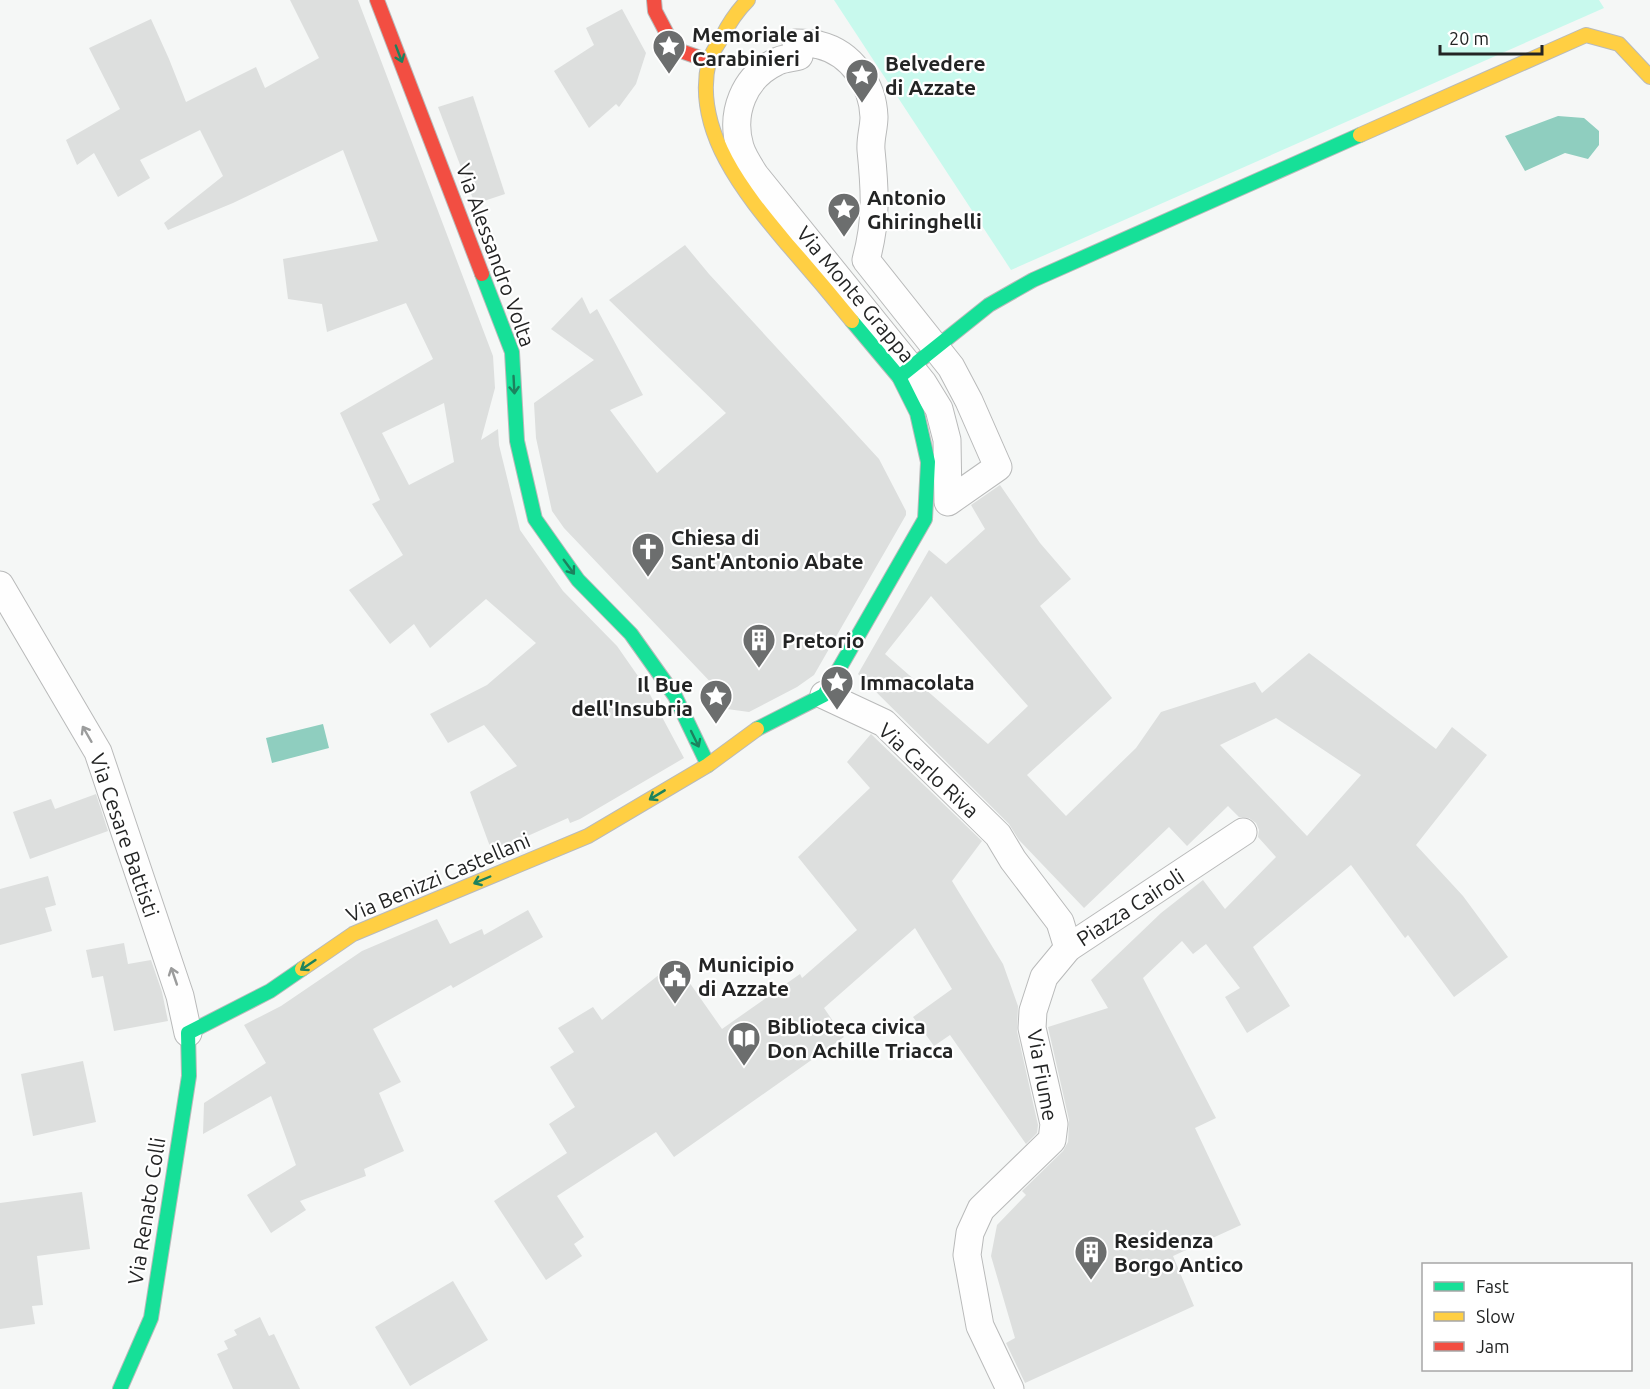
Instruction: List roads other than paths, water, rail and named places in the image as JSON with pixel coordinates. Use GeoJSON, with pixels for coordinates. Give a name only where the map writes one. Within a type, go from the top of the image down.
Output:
{"type":"FeatureCollection","features":[{"type":"Feature","properties":{"kind":"street","name":"Via Alessandro Volta"},"geometry":{"type":"LineString","coordinates":[[377,0],[512,352],[517,441],[535,519],[578,579],[631,634],[669,687],[708,765]]}},
{"type":"Feature","properties":{"kind":"street"},"geometry":{"type":"LineString","coordinates":[[654,0],[655,11],[675,50],[709,61],[734,13],[748,0]]}},
{"type":"Feature","properties":{"kind":"street"},"geometry":{"type":"LineString","coordinates":[[905,372],[989,305],[1033,280],[1586,35],[1619,44],[1650,77]]}},
{"type":"Feature","properties":{"kind":"street"},"geometry":{"type":"LineString","coordinates":[[796,43],[819,45],[838,52],[854,66],[867,86],[873,100],[874,131],[871,146],[876,204],[873,235],[866,260],[936,349],[951,367],[969,401],[998,467],[948,502],[947,440],[939,409],[923,383],[905,372],[755,175],[740,149],[736,129],[738,111],[745,89],[759,72],[778,60],[799,56],[796,43]]}},
{"type":"Feature","properties":{"kind":"street","name":"Via Monte Grappa"},"geometry":{"type":"LineString","coordinates":[[709,61],[706,91],[713,131],[729,167],[750,199],[905,372],[928,462],[925,519],[824,695]]}},
{"type":"Feature","properties":{"kind":"street","name":"Via Cesare Battisti"},"geometry":{"type":"LineString","coordinates":[[0,585],[98,752],[180,996],[188,1033]]}},
{"type":"Feature","properties":{"kind":"street"},"geometry":{"type":"LineString","coordinates":[[708,765],[761,726],[824,695]]}},
{"type":"Feature","properties":{"kind":"street","name":"Via Carlo Riva"},"geometry":{"type":"LineString","coordinates":[[824,695],[884,723],[998,835]]}},
{"type":"Feature","properties":{"kind":"street","name":"Via Benizzi Castellani"},"geometry":{"type":"LineString","coordinates":[[188,1033],[270,991],[353,934],[588,836],[708,765]]}},
{"type":"Feature","properties":{"kind":"street","name":"Piazza Cairoli"},"geometry":{"type":"LineString","coordinates":[[998,835],[1012,860],[1060,922],[1068,948],[1244,832]]}},
{"type":"Feature","properties":{"kind":"street","name":"Via Fiume"},"geometry":{"type":"LineString","coordinates":[[1010,1389],[980,1326],[967,1255],[970,1233],[981,1209],[1052,1140],[1054,1124],[1032,1028],[1033,1011],[1044,978],[1068,948]]}},
{"type":"Feature","properties":{"kind":"street","name":"Via Renato Colli"},"geometry":{"type":"LineString","coordinates":[[120,1389],[151,1318],[189,1076],[188,1033]]}},
{"type":"Feature","properties":{"kind":"place","name":"Memoriale ai Carabinieri"},"geometry":{"type":"Point","coordinates":[669,75]}},
{"type":"Feature","properties":{"kind":"place","name":"Belvedere di Azzate"},"geometry":{"type":"Point","coordinates":[862,104]}},
{"type":"Feature","properties":{"kind":"place","name":"Antonio Ghiringhelli"},"geometry":{"type":"Point","coordinates":[844,238]}},
{"type":"Feature","properties":{"kind":"place","name":"Chiesa di Sant'Antonio Abate"},"geometry":{"type":"Point","coordinates":[648,578]}},
{"type":"Feature","properties":{"kind":"place","name":"Pretorio"},"geometry":{"type":"Point","coordinates":[759,669]}},
{"type":"Feature","properties":{"kind":"place","name":"Immacolata"},"geometry":{"type":"Point","coordinates":[837,711]}},
{"type":"Feature","properties":{"kind":"place","name":"Il Bue dell'Insubria"},"geometry":{"type":"Point","coordinates":[716,725]}},
{"type":"Feature","properties":{"kind":"place","name":"Municipio di Azzate"},"geometry":{"type":"Point","coordinates":[675,1005]}},
{"type":"Feature","properties":{"kind":"place","name":"Biblioteca civica Don Achille Triacca"},"geometry":{"type":"Point","coordinates":[744,1067]}},
{"type":"Feature","properties":{"kind":"place","name":"Residenza Borgo Antico"},"geometry":{"type":"Point","coordinates":[1091,1281]}}]}
